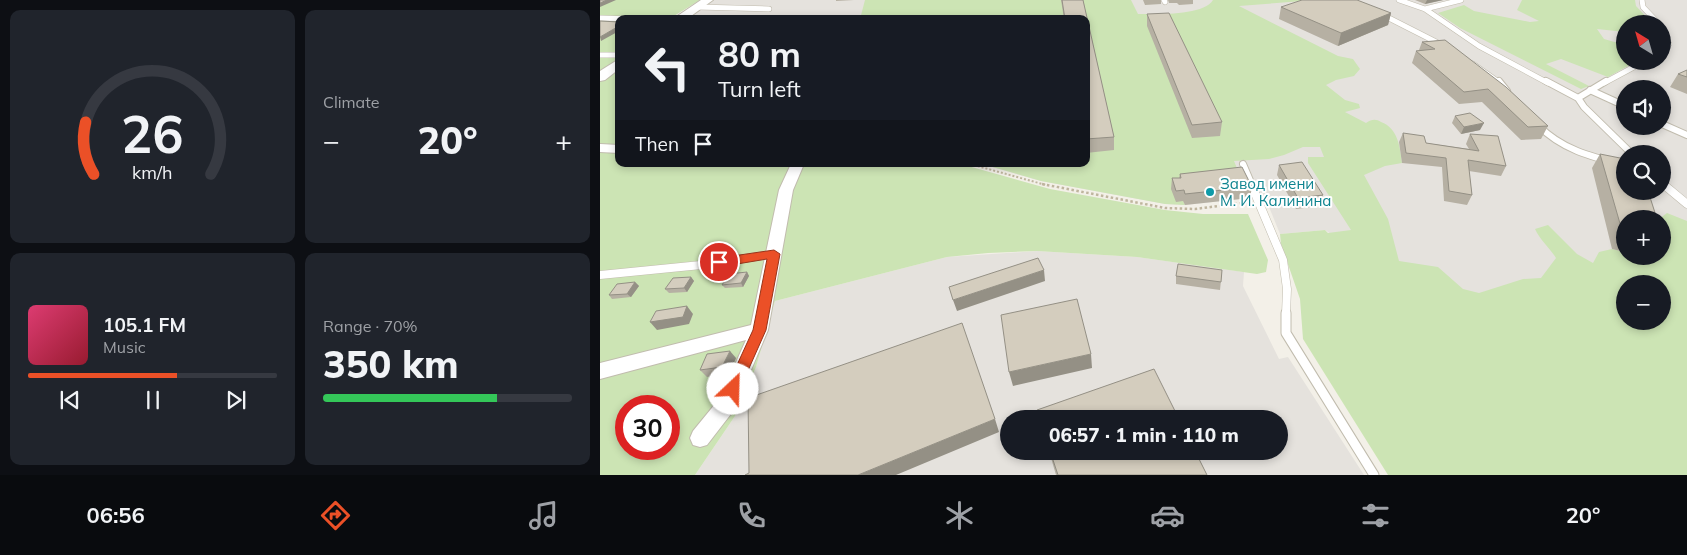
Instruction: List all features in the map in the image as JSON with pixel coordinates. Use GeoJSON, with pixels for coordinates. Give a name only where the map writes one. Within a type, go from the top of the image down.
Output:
{"type":"FeatureCollection","features":[{"type":"Feature","properties":{"kind":"street"},"geometry":{"type":"LineString","coordinates":[[686,15],[708,0]]}},
{"type":"Feature","properties":{"kind":"street"},"geometry":{"type":"LineString","coordinates":[[600,77],[615,66]]}},
{"type":"Feature","properties":{"kind":"street"},"geometry":{"type":"LineString","coordinates":[[600,148],[615,149]]}},
{"type":"Feature","properties":{"kind":"street"},"geometry":{"type":"LineString","coordinates":[[700,438],[727,404],[759,330],[786,190],[796,167]]}},
{"type":"Feature","properties":{"kind":"street"},"geometry":{"type":"LineString","coordinates":[[600,371],[759,330]]}},
{"type":"Feature","properties":{"kind":"lane"},"geometry":{"type":"LineString","coordinates":[[1399,0],[1425,9],[1450,28],[1480,46],[1578,98],[1584,108],[1623,145]]}},
{"type":"Feature","properties":{"kind":"lane"},"geometry":{"type":"LineString","coordinates":[[1425,9],[1461,0]]}},
{"type":"Feature","properties":{"kind":"lane"},"geometry":{"type":"LineString","coordinates":[[1642,0],[1643,7],[1651,15]]}},
{"type":"Feature","properties":{"kind":"lane"},"geometry":{"type":"LineString","coordinates":[[697,7],[769,9]]}},
{"type":"Feature","properties":{"kind":"lane"},"geometry":{"type":"LineString","coordinates":[[1378,12],[1451,51]]}},
{"type":"Feature","properties":{"kind":"lane"},"geometry":{"type":"LineString","coordinates":[[600,18],[615,18]]}},
{"type":"Feature","properties":{"kind":"lane"},"geometry":{"type":"LineString","coordinates":[[600,55],[615,55]]}},
{"type":"Feature","properties":{"kind":"lane"},"geometry":{"type":"LineString","coordinates":[[1467,60],[1497,79],[1512,97]]}},
{"type":"Feature","properties":{"kind":"lane"},"geometry":{"type":"LineString","coordinates":[[1578,98],[1629,70]]}},
{"type":"Feature","properties":{"kind":"lane"},"geometry":{"type":"LineString","coordinates":[[1590,90],[1616,102]]}},
{"type":"Feature","properties":{"kind":"lane"},"geometry":{"type":"LineString","coordinates":[[1535,122],[1546,134],[1568,149],[1582,155],[1616,163]]}},
{"type":"Feature","properties":{"kind":"lane"},"geometry":{"type":"LineString","coordinates":[[1671,128],[1687,135]]}},
{"type":"Feature","properties":{"kind":"lane"},"geometry":{"type":"LineString","coordinates":[[1244,164],[1283,260],[1286,289],[1286,333],[1374,475]]}},
{"type":"Feature","properties":{"kind":"lane"},"geometry":{"type":"LineString","coordinates":[[1671,191],[1687,204]]}},
{"type":"Feature","properties":{"kind":"lane"},"geometry":{"type":"LineString","coordinates":[[600,276],[701,265],[774,254]]}},
{"type":"Feature","properties":{"kind":"path"},"geometry":{"type":"LineString","coordinates":[[981,167],[1045,185],[1164,208],[1195,209],[1259,202]]}},
{"type":"Feature","properties":{"kind":"shaded area"},"geometry":{"type":"Polygon","coordinates":[[[712,0],[1687,0],[1687,475],[1325,230],[1280,234],[1265,197],[1250,195],[1251,198],[1185,205],[1165,204],[1041,181],[992,167],[1090,167],[1090,15],[691,15],[712,0]]]}},
{"type":"Feature","properties":{"kind":"shaded area"},"geometry":{"type":"Polygon","coordinates":[[[1037,251],[1137,257],[1244,272],[1243,286],[1279,359],[1288,357],[1364,475],[695,475],[735,416],[756,367],[775,301],[947,257],[1037,251]]]}},
{"type":"Feature","properties":{"kind":"green space"},"geometry":{"type":"Polygon","coordinates":[[[600,0],[700,0],[676,15],[615,15],[615,167],[972,167],[1050,189],[1165,210],[1203,214],[1248,214],[1268,260],[1266,272],[1257,274],[1137,257],[1037,251],[988,253],[947,257],[775,301],[756,367],[735,416],[695,475],[600,475],[600,0]]]}},
{"type":"Feature","properties":{"kind":"green space"},"geometry":{"type":"Polygon","coordinates":[[[865,0],[1131,0],[1138,14],[1156,14],[1200,9],[1213,0],[1316,0],[1239,6],[1338,56],[1353,59],[1360,69],[1354,76],[1336,80],[1326,85],[1345,100],[1359,104],[1360,108],[1345,112],[1366,123],[1379,121],[1387,125],[1395,133],[1402,163],[1385,166],[1364,175],[1388,219],[1399,261],[1438,267],[1463,289],[1479,293],[1523,279],[1541,278],[1556,258],[1535,229],[1548,225],[1577,254],[1593,263],[1599,252],[1612,249],[1616,250],[1616,265],[1671,265],[1671,215],[1687,221],[1687,475],[1388,475],[1303,339],[1300,299],[1281,244],[1280,234],[1325,230],[1328,233],[1351,230],[1308,163],[1308,157],[1324,157],[1320,147],[1303,147],[1269,159],[1234,161],[1241,178],[1183,201],[1185,205],[1165,204],[1041,181],[992,167],[1090,167],[1090,15],[861,15],[865,0]]]}},
{"type":"Feature","properties":{"kind":"green space"},"geometry":{"type":"Polygon","coordinates":[[[1522,0],[1635,0],[1636,6],[1644,15],[1616,15],[1616,31],[1597,29],[1604,39],[1616,42],[1616,70],[1621,70],[1608,77],[1561,59],[1546,64],[1589,86],[1581,89],[1460,28],[1438,13],[1464,5],[1474,11],[1530,22],[1539,21],[1517,10],[1522,0]]]}},
{"type":"Feature","properties":{"kind":"building"},"geometry":{"type":"Polygon","coordinates":[[[1062,0],[1083,0],[1086,15],[1064,15],[1062,0]]]}},
{"type":"Feature","properties":{"kind":"building"},"geometry":{"type":"Polygon","coordinates":[[[1302,0],[1357,0],[1391,13],[1341,33],[1281,7],[1302,0]]]}},
{"type":"Feature","properties":{"kind":"building"},"geometry":{"type":"Polygon","coordinates":[[[1169,13],[1222,122],[1192,125],[1147,14],[1169,13]]]}},
{"type":"Feature","properties":{"kind":"building"},"geometry":{"type":"Polygon","coordinates":[[[600,21],[615,22],[615,28],[600,37],[600,21]]]}},
{"type":"Feature","properties":{"kind":"building"},"geometry":{"type":"Polygon","coordinates":[[[1090,31],[1114,137],[1090,139],[1090,31]]]}},
{"type":"Feature","properties":{"kind":"building"},"geometry":{"type":"Polygon","coordinates":[[[1445,40],[1506,87],[1548,126],[1528,127],[1488,89],[1464,92],[1416,51],[1435,49],[1422,42],[1445,40]]]}},
{"type":"Feature","properties":{"kind":"building"},"geometry":{"type":"Polygon","coordinates":[[[1687,70],[1687,77],[1678,74],[1687,70]]]}},
{"type":"Feature","properties":{"kind":"building"},"geometry":{"type":"Polygon","coordinates":[[[1470,113],[1484,123],[1464,127],[1455,116],[1470,113]]]}},
{"type":"Feature","properties":{"kind":"building"},"geometry":{"type":"Polygon","coordinates":[[[1403,133],[1424,136],[1426,143],[1479,151],[1470,134],[1498,136],[1506,166],[1468,160],[1472,195],[1449,191],[1446,158],[1406,153],[1403,133]]]}},
{"type":"Feature","properties":{"kind":"building"},"geometry":{"type":"Polygon","coordinates":[[[1600,154],[1616,157],[1616,200],[1651,200],[1654,210],[1616,210],[1600,154]]]}},
{"type":"Feature","properties":{"kind":"building"},"geometry":{"type":"Polygon","coordinates":[[[1302,162],[1323,195],[1298,198],[1279,165],[1302,162]]]}},
{"type":"Feature","properties":{"kind":"building"},"geometry":{"type":"Polygon","coordinates":[[[1242,167],[1252,187],[1185,194],[1184,190],[1176,191],[1172,178],[1181,178],[1180,174],[1242,167]]]}},
{"type":"Feature","properties":{"kind":"building"},"geometry":{"type":"Polygon","coordinates":[[[1038,258],[1044,270],[953,300],[949,287],[1038,258]]]}},
{"type":"Feature","properties":{"kind":"building"},"geometry":{"type":"Polygon","coordinates":[[[1178,264],[1222,270],[1221,282],[1176,276],[1178,264]]]}},
{"type":"Feature","properties":{"kind":"building"},"geometry":{"type":"Polygon","coordinates":[[[747,272],[741,283],[722,285],[729,274],[747,272]]]}},
{"type":"Feature","properties":{"kind":"building"},"geometry":{"type":"Polygon","coordinates":[[[691,277],[684,288],[665,289],[673,278],[691,277]]]}},
{"type":"Feature","properties":{"kind":"building"},"geometry":{"type":"Polygon","coordinates":[[[635,282],[627,294],[609,295],[617,284],[635,282]]]}},
{"type":"Feature","properties":{"kind":"building"},"geometry":{"type":"Polygon","coordinates":[[[1077,299],[1091,354],[1009,372],[1001,315],[1077,299]]]}},
{"type":"Feature","properties":{"kind":"building"},"geometry":{"type":"Polygon","coordinates":[[[687,306],[683,317],[650,322],[656,311],[687,306]]]}},
{"type":"Feature","properties":{"kind":"building"},"geometry":{"type":"Polygon","coordinates":[[[962,323],[995,419],[858,475],[745,475],[749,473],[748,398],[962,323]]]}},
{"type":"Feature","properties":{"kind":"building"},"geometry":{"type":"Polygon","coordinates":[[[730,351],[722,367],[700,370],[707,354],[730,351]]]}},
{"type":"Feature","properties":{"kind":"building"},"geometry":{"type":"Polygon","coordinates":[[[1154,369],[1174,410],[1037,410],[1154,369]]]}},
{"type":"Feature","properties":{"kind":"building"},"geometry":{"type":"Polygon","coordinates":[[[1053,460],[1200,460],[1207,475],[1058,475],[1053,460]]]}},
{"type":"Feature","properties":{"kind":"place","name":"Завод имени М. И. Калинина"},"geometry":{"type":"Point","coordinates":[1210,192]}},
{"type":"Feature","properties":{"kind":"route"},"geometry":{"type":"LineString","coordinates":[[719,262],[774,254],[759,330],[733,389]]}}]}
